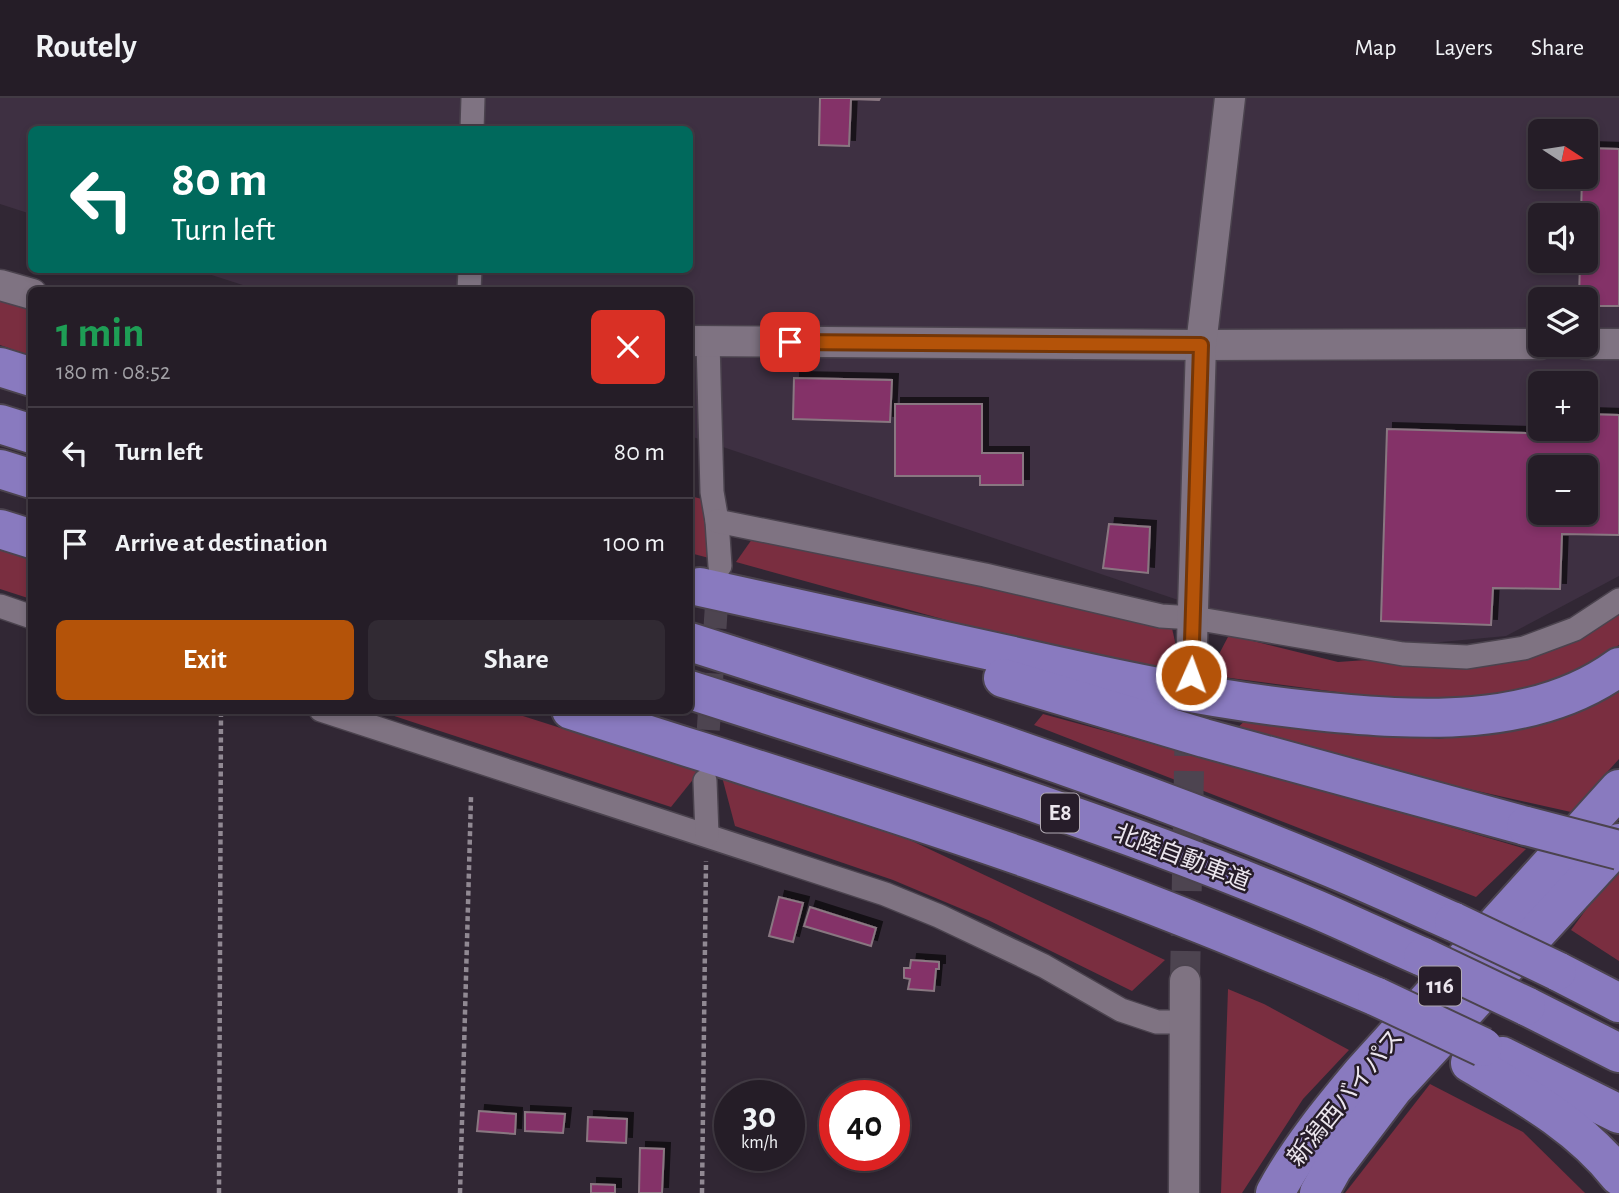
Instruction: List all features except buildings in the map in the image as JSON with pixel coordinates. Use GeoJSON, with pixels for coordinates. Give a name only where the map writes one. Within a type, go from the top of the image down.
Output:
{"type":"FeatureCollection","features":[{"type":"Feature","properties":{"kind":"highway"},"geometry":{"type":"LineString","coordinates":[[0,367],[28,376]]}},
{"type":"Feature","properties":{"kind":"highway"},"geometry":{"type":"LineString","coordinates":[[0,424],[28,433]]}},
{"type":"Feature","properties":{"kind":"highway"},"geometry":{"type":"LineString","coordinates":[[0,469],[28,478]]}},
{"type":"Feature","properties":{"kind":"highway"},"geometry":{"type":"LineString","coordinates":[[0,529],[28,538]]}},
{"type":"Feature","properties":{"kind":"highway"},"geometry":{"type":"LineString","coordinates":[[703,579],[1157,688],[1255,705],[1359,715],[1476,715],[1525,708],[1570,694],[1619,667]]}},
{"type":"Feature","properties":{"kind":"highway"},"geometry":{"type":"LineString","coordinates":[[703,579],[1204,738],[1619,850]]}},
{"type":"Feature","properties":{"kind":"highway","name":"北陸自動車道"},"geometry":{"type":"LineString","coordinates":[[693,643],[1035,756],[1176,807],[1324,865],[1454,922],[1619,1003]]}},
{"type":"Feature","properties":{"kind":"highway","name":"北陸自動車道"},"geometry":{"type":"LineString","coordinates":[[693,691],[1013,796],[1154,846],[1311,907],[1423,957],[1619,1053]]}},
{"type":"Feature","properties":{"kind":"highway"},"geometry":{"type":"LineString","coordinates":[[583,714],[886,811],[1161,908],[1372,1003],[1476,1055],[1619,1114]]}},
{"type":"Feature","properties":{"kind":"highway","name":"新潟西バイパス"},"geometry":{"type":"LineString","coordinates":[[1275,1193],[1322,1121],[1362,1073],[1619,789]]}},
{"type":"Feature","properties":{"kind":"highway"},"geometry":{"type":"LineString","coordinates":[[1319,1193],[1333,1168],[1393,1089],[1619,843]]}},
{"type":"Feature","properties":{"kind":"highway"},"geometry":{"type":"LineString","coordinates":[[1476,1055],[1525,1096],[1574,1130],[1608,1162],[1619,1177]]}},
{"type":"Feature","properties":{"kind":"street"},"geometry":{"type":"LineString","coordinates":[[472,126],[473,98]]}},
{"type":"Feature","properties":{"kind":"street"},"geometry":{"type":"LineString","coordinates":[[1191,675],[1201,345],[1230,98]]}},
{"type":"Feature","properties":{"kind":"street"},"geometry":{"type":"LineString","coordinates":[[0,285],[28,293]]}},
{"type":"Feature","properties":{"kind":"street"},"geometry":{"type":"LineString","coordinates":[[703,579],[717,522],[699,342],[1528,344]]}},
{"type":"Feature","properties":{"kind":"street"},"geometry":{"type":"LineString","coordinates":[[1598,344],[1619,344]]}},
{"type":"Feature","properties":{"kind":"street"},"geometry":{"type":"LineString","coordinates":[[717,522],[985,575],[1161,616],[1194,618],[1403,654],[1467,657],[1524,648],[1575,629],[1619,600]]}},
{"type":"Feature","properties":{"kind":"street"},"geometry":{"type":"LineString","coordinates":[[0,606],[28,616]]}},
{"type":"Feature","properties":{"kind":"street"},"geometry":{"type":"LineString","coordinates":[[333,714],[885,894],[939,916],[1044,966],[1121,1010],[1157,1022],[1184,1022]]}},
{"type":"Feature","properties":{"kind":"street"},"geometry":{"type":"LineString","coordinates":[[705,781],[707,835]]}},
{"type":"Feature","properties":{"kind":"street"},"geometry":{"type":"LineString","coordinates":[[1184,1193],[1185,981]]}},
{"type":"Feature","properties":{"kind":"path"},"geometry":{"type":"LineString","coordinates":[[219,1193],[221,714]]}},
{"type":"Feature","properties":{"kind":"path"},"geometry":{"type":"LineString","coordinates":[[460,1193],[471,797]]}},
{"type":"Feature","properties":{"kind":"path"},"geometry":{"type":"LineString","coordinates":[[702,1193],[707,835]]}},
{"type":"Feature","properties":{"kind":"shaded area"},"geometry":{"type":"Polygon","coordinates":[[[0,98],[1619,98],[1619,576],[1506,636],[1333,652],[693,437],[693,287],[249,287],[205,273],[693,273],[693,126],[28,126],[28,213],[0,204],[0,98]]]}},
{"type":"Feature","properties":{"kind":"shaded area"},"geometry":{"type":"Polygon","coordinates":[[[0,300],[28,309],[28,355],[0,345],[0,300]]]}},
{"type":"Feature","properties":{"kind":"shaded area"},"geometry":{"type":"Polygon","coordinates":[[[693,497],[710,501],[709,558],[693,554],[693,497]]]}},
{"type":"Feature","properties":{"kind":"shaded area"},"geometry":{"type":"Polygon","coordinates":[[[757,532],[1171,624],[1182,672],[975,628],[736,562],[757,532]]]}},
{"type":"Feature","properties":{"kind":"shaded area"},"geometry":{"type":"Polygon","coordinates":[[[0,548],[28,557],[28,598],[0,589],[0,548]]]}},
{"type":"Feature","properties":{"kind":"shaded area"},"geometry":{"type":"Polygon","coordinates":[[[1619,615],[1619,645],[1569,681],[1469,703],[1398,700],[1208,675],[1229,635],[1338,662],[1380,659],[1418,666],[1473,668],[1508,662],[1564,645],[1619,615]]]}},
{"type":"Feature","properties":{"kind":"shaded area"},"geometry":{"type":"Polygon","coordinates":[[[1619,687],[1619,759],[1571,812],[1415,777],[1235,730],[1249,717],[1439,739],[1537,723],[1619,687]]]}},
{"type":"Feature","properties":{"kind":"shaded area"},"geometry":{"type":"Polygon","coordinates":[[[388,714],[516,714],[699,772],[671,807],[388,714]]]}},
{"type":"Feature","properties":{"kind":"shaded area"},"geometry":{"type":"Polygon","coordinates":[[[1043,714],[1355,799],[1526,849],[1476,897],[1034,725],[1043,714]]]}},
{"type":"Feature","properties":{"kind":"shaded area"},"geometry":{"type":"Polygon","coordinates":[[[721,773],[895,833],[1165,960],[1132,991],[988,920],[893,880],[735,826],[721,773]]]}},
{"type":"Feature","properties":{"kind":"shaded area"},"geometry":{"type":"Polygon","coordinates":[[[1615,870],[1619,871],[1619,961],[1571,930],[1615,870]]]}},
{"type":"Feature","properties":{"kind":"shaded area"},"geometry":{"type":"Polygon","coordinates":[[[1228,989],[1264,1004],[1349,1050],[1303,1099],[1242,1193],[1221,1193],[1228,989]]]}},
{"type":"Feature","properties":{"kind":"shaded area"},"geometry":{"type":"Polygon","coordinates":[[[1430,1084],[1523,1132],[1585,1193],[1345,1193],[1430,1084]]]}},
{"type":"Feature","properties":{"kind":"tunnel"},"geometry":{"type":"LineString","coordinates":[[706,764],[718,582]]}},
{"type":"Feature","properties":{"kind":"tunnel"},"geometry":{"type":"LineString","coordinates":[[1185,981],[1190,715]]}},
{"type":"Feature","properties":{"kind":"route"},"geometry":{"type":"LineString","coordinates":[[790,342],[1201,345],[1191,675]]}}]}
